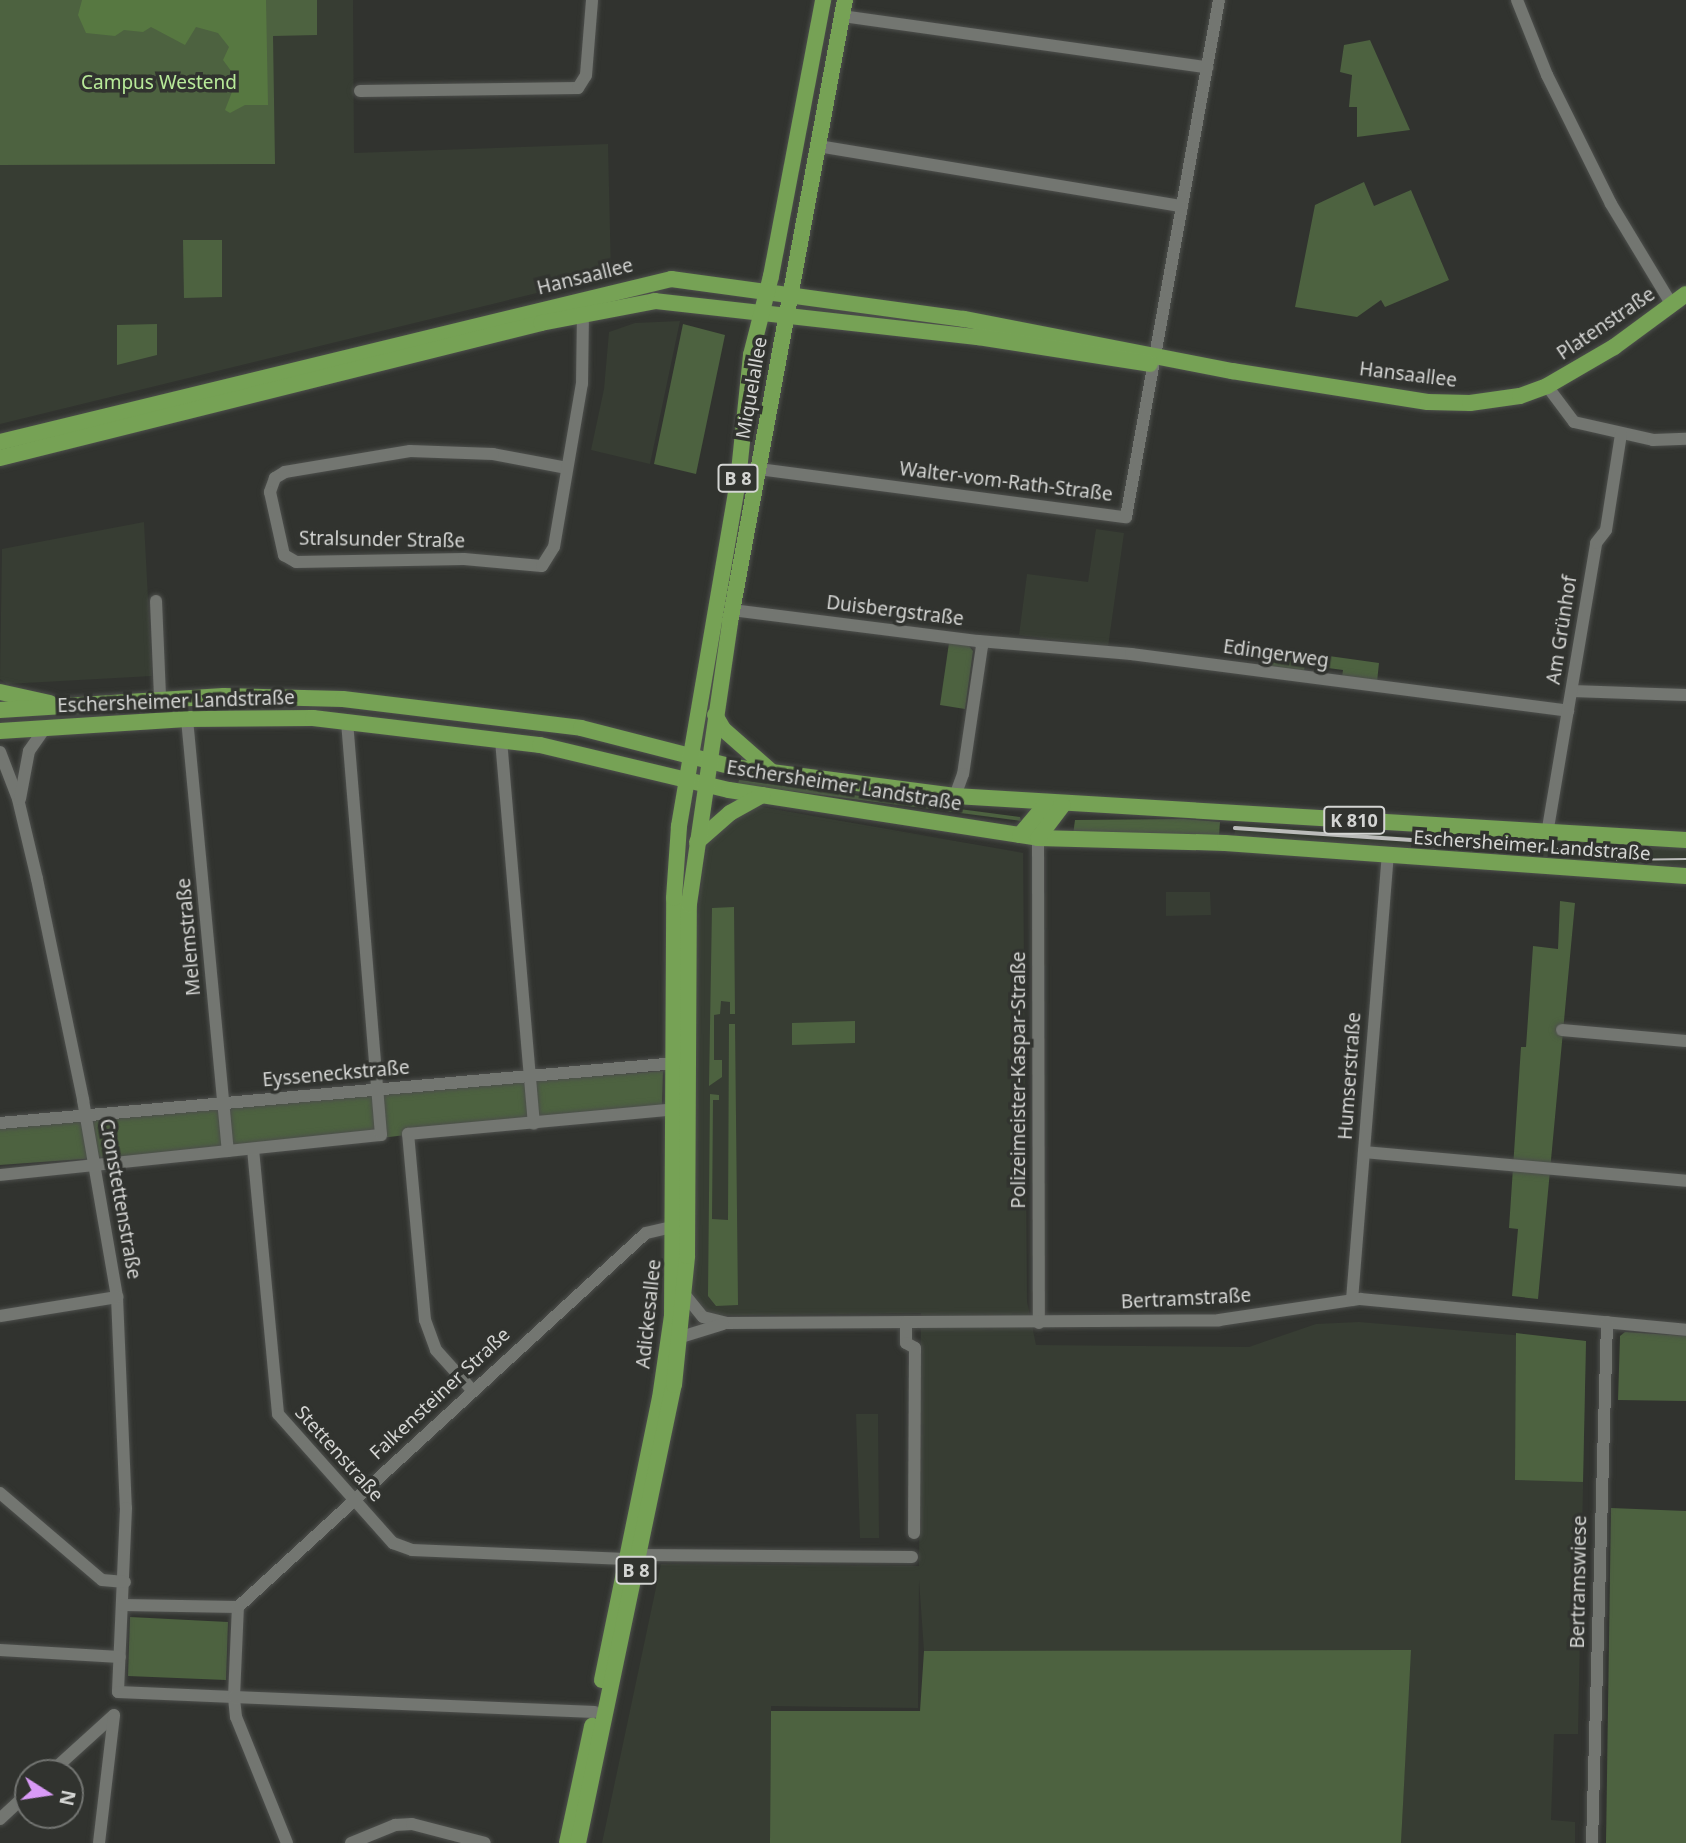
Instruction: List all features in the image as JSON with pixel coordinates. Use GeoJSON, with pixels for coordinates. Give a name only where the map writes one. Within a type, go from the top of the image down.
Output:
{"type":"FeatureCollection","features":[{"type":"Feature","properties":{"kind":"main road","name":"Miquelallee"},"geometry":{"type":"LineString","coordinates":[[686,780],[738,481],[745,394],[768,291],[823,0]]}},
{"type":"Feature","properties":{"kind":"main road","name":"Miquelallee"},"geometry":{"type":"LineString","coordinates":[[705,785],[732,610],[844,8]]}},
{"type":"Feature","properties":{"kind":"main road","name":"Hansaallee"},"geometry":{"type":"LineString","coordinates":[[0,442],[636,285],[671,279],[964,319],[1152,359]]}},
{"type":"Feature","properties":{"kind":"main road","name":"Platenstraße"},"geometry":{"type":"LineString","coordinates":[[1547,386],[1686,294]]}},
{"type":"Feature","properties":{"kind":"main road","name":"Hansaallee"},"geometry":{"type":"LineString","coordinates":[[0,458],[583,314],[672,300],[1188,363],[1428,402],[1501,400],[1547,386]]}},
{"type":"Feature","properties":{"kind":"main road"},"geometry":{"type":"LineString","coordinates":[[0,692],[66,706]]}},
{"type":"Feature","properties":{"kind":"main road","name":"Eschersheimer Landstraße"},"geometry":{"type":"LineString","coordinates":[[0,710],[160,698],[314,698],[491,715],[582,728],[708,761],[773,773],[955,796],[1055,805],[1686,840]]}},
{"type":"Feature","properties":{"kind":"main road"},"geometry":{"type":"LineString","coordinates":[[715,715],[723,729],[773,773]]}},
{"type":"Feature","properties":{"kind":"main road","name":"Eschersheimer Landstraße"},"geometry":{"type":"LineString","coordinates":[[0,730],[187,719],[347,721],[586,753],[705,785],[1038,838],[1225,843],[1686,876]]}},
{"type":"Feature","properties":{"kind":"main road","name":"Adickesallee"},"geometry":{"type":"LineString","coordinates":[[578,1843],[665,1371],[676,1226],[674,898],[686,780]]}},
{"type":"Feature","properties":{"kind":"main road","name":"Adickesallee"},"geometry":{"type":"LineString","coordinates":[[567,1843],[681,1337],[685,1295],[689,904],[705,785]]}},
{"type":"Feature","properties":{"kind":"main road"},"geometry":{"type":"LineString","coordinates":[[697,842],[730,813],[762,795]]}},
{"type":"Feature","properties":{"kind":"main road"},"geometry":{"type":"LineString","coordinates":[[1027,803],[1038,838]]}},
{"type":"Feature","properties":{"kind":"main road"},"geometry":{"type":"LineString","coordinates":[[1020,835],[1033,820],[1055,805]]}},
{"type":"Feature","properties":{"kind":"main road"},"geometry":{"type":"LineString","coordinates":[[1038,838],[1055,805]]}},
{"type":"Feature","properties":{"kind":"street"},"geometry":{"type":"LineString","coordinates":[[360,91],[578,89],[586,75],[592,0]]}},
{"type":"Feature","properties":{"kind":"street"},"geometry":{"type":"LineString","coordinates":[[1152,359],[1219,0]]}},
{"type":"Feature","properties":{"kind":"street"},"geometry":{"type":"LineString","coordinates":[[1517,0],[1547,75],[1611,204],[1672,305]]}},
{"type":"Feature","properties":{"kind":"street"},"geometry":{"type":"LineString","coordinates":[[844,8],[1207,67]]}},
{"type":"Feature","properties":{"kind":"street"},"geometry":{"type":"LineString","coordinates":[[818,146],[1182,206]]}},
{"type":"Feature","properties":{"kind":"street","name":"Stralsunder Straße"},"geometry":{"type":"LineString","coordinates":[[567,468],[493,454],[410,451],[285,472],[275,478],[270,492],[284,555],[296,562],[464,559],[535,568],[548,562],[554,547],[582,384],[583,314]]}},
{"type":"Feature","properties":{"kind":"street","name":"Walter-vom-Rath-Straße"},"geometry":{"type":"LineString","coordinates":[[759,469],[1126,517],[1152,359]]}},
{"type":"Feature","properties":{"kind":"street"},"geometry":{"type":"LineString","coordinates":[[1547,386],[1574,422],[1621,435],[1686,439]]}},
{"type":"Feature","properties":{"kind":"street","name":"Am Grünhof"},"geometry":{"type":"LineString","coordinates":[[1547,834],[1596,543],[1606,530],[1621,435]]}},
{"type":"Feature","properties":{"kind":"street"},"geometry":{"type":"LineString","coordinates":[[156,601],[160,698]]}},
{"type":"Feature","properties":{"kind":"street","name":"Duisbergstraße"},"geometry":{"type":"LineString","coordinates":[[732,610],[979,641],[982,646],[962,778],[955,796]]}},
{"type":"Feature","properties":{"kind":"street","name":"Edingerweg"},"geometry":{"type":"LineString","coordinates":[[979,641],[1131,654],[1568,711]]}},
{"type":"Feature","properties":{"kind":"street"},"geometry":{"type":"LineString","coordinates":[[1572,691],[1686,695]]}},
{"type":"Feature","properties":{"kind":"street","name":"Melemstraße"},"geometry":{"type":"LineString","coordinates":[[187,719],[228,1151]]}},
{"type":"Feature","properties":{"kind":"street"},"geometry":{"type":"LineString","coordinates":[[0,1175],[381,1135],[347,721]]}},
{"type":"Feature","properties":{"kind":"street","name":"Cronstettenstraße"},"geometry":{"type":"LineString","coordinates":[[19,806],[29,751],[46,727]]}},
{"type":"Feature","properties":{"kind":"street"},"geometry":{"type":"LineString","coordinates":[[501,740],[534,1124]]}},
{"type":"Feature","properties":{"kind":"street","name":"Cronstettenstraße"},"geometry":{"type":"LineString","coordinates":[[0,752],[19,806],[86,1117],[117,1297],[126,1435],[125,1582],[118,1692],[234,1697]]}},
{"type":"Feature","properties":{"kind":"street","name":"Polizeimeister-Kaspar-Straße"},"geometry":{"type":"LineString","coordinates":[[1038,838],[1039,1323]]}},
{"type":"Feature","properties":{"kind":"street","name":"Humserstraße"},"geometry":{"type":"LineString","coordinates":[[1352,1300],[1388,856]]}},
{"type":"Feature","properties":{"kind":"street"},"geometry":{"type":"LineString","coordinates":[[1562,1030],[1686,1041]]}},
{"type":"Feature","properties":{"kind":"street","name":"Eysseneckstraße"},"geometry":{"type":"LineString","coordinates":[[0,1124],[676,1063]]}},
{"type":"Feature","properties":{"kind":"street"},"geometry":{"type":"LineString","coordinates":[[472,1390],[436,1350],[425,1320],[408,1134],[677,1109]]}},
{"type":"Feature","properties":{"kind":"street","name":"Stettenstraße"},"geometry":{"type":"LineString","coordinates":[[253,1149],[278,1414],[393,1543],[412,1550],[632,1557]]}},
{"type":"Feature","properties":{"kind":"street"},"geometry":{"type":"LineString","coordinates":[[1364,1152],[1686,1181]]}},
{"type":"Feature","properties":{"kind":"street","name":"Falkensteiner Straße"},"geometry":{"type":"LineString","coordinates":[[238,1607],[646,1233],[676,1226]]}},
{"type":"Feature","properties":{"kind":"street","name":"Bertramstraße"},"geometry":{"type":"LineString","coordinates":[[685,1295],[703,1317],[727,1323],[1219,1320],[1352,1300],[1686,1330]]}},
{"type":"Feature","properties":{"kind":"street"},"geometry":{"type":"LineString","coordinates":[[0,1316],[117,1297]]}},
{"type":"Feature","properties":{"kind":"street","name":"Bertramswiese"},"geometry":{"type":"LineString","coordinates":[[1592,1843],[1606,1322]]}},
{"type":"Feature","properties":{"kind":"street","name":"Bertramstraße"},"geometry":{"type":"LineString","coordinates":[[681,1337],[727,1323]]}},
{"type":"Feature","properties":{"kind":"street"},"geometry":{"type":"LineString","coordinates":[[906,1323],[905,1343],[915,1348],[914,1533]]}},
{"type":"Feature","properties":{"kind":"street"},"geometry":{"type":"LineString","coordinates":[[0,1493],[102,1580],[125,1582]]}},
{"type":"Feature","properties":{"kind":"street"},"geometry":{"type":"LineString","coordinates":[[632,1557],[912,1557]]}},
{"type":"Feature","properties":{"kind":"street"},"geometry":{"type":"LineString","coordinates":[[124,1605],[238,1607],[234,1697],[236,1717],[287,1843]]}},
{"type":"Feature","properties":{"kind":"street"},"geometry":{"type":"LineString","coordinates":[[0,1650],[120,1657]]}},
{"type":"Feature","properties":{"kind":"street"},"geometry":{"type":"LineString","coordinates":[[234,1697],[595,1712]]}},
{"type":"Feature","properties":{"kind":"street"},"geometry":{"type":"LineString","coordinates":[[65,1759],[114,1715],[99,1843]]}},
{"type":"Feature","properties":{"kind":"street"},"geometry":{"type":"LineString","coordinates":[[0,1819],[14,1806]]}},
{"type":"Feature","properties":{"kind":"street"},"geometry":{"type":"LineString","coordinates":[[351,1843],[395,1825],[412,1824],[485,1843]]}},
{"type":"Feature","properties":{"kind":"shaded area"},"geometry":{"type":"Polygon","coordinates":[[[0,0],[353,0],[354,153],[608,144],[611,275],[0,424],[0,0]]]}},
{"type":"Feature","properties":{"kind":"shaded area"},"geometry":{"type":"Polygon","coordinates":[[[680,321],[650,464],[591,450],[604,389],[609,332],[635,323],[680,321]]]}},
{"type":"Feature","properties":{"kind":"shaded area"},"geometry":{"type":"Polygon","coordinates":[[[144,522],[152,676],[7,684],[0,679],[2,549],[144,522]]]}},
{"type":"Feature","properties":{"kind":"shaded area"},"geometry":{"type":"Polygon","coordinates":[[[1096,529],[1124,533],[1108,647],[1019,635],[1027,574],[1088,582],[1096,529]]]}},
{"type":"Feature","properties":{"kind":"shaded area"},"geometry":{"type":"Polygon","coordinates":[[[757,806],[1023,853],[1027,1301],[1036,1345],[1249,1347],[1316,1324],[1359,1322],[1586,1341],[1578,1734],[1554,1734],[1551,1820],[1575,1822],[1575,1843],[1401,1843],[1410,1650],[924,1651],[919,1580],[918,1708],[771,1706],[770,1843],[602,1843],[661,1564],[919,1566],[921,1313],[689,1316],[696,935],[702,877],[707,846],[718,828],[757,806]]]}},
{"type":"Feature","properties":{"kind":"shaded area"},"geometry":{"type":"Polygon","coordinates":[[[1236,824],[1582,850],[1686,846],[1686,869],[1234,836],[1236,824]]]}},
{"type":"Feature","properties":{"kind":"shaded area"},"geometry":{"type":"Polygon","coordinates":[[[1166,892],[1210,892],[1211,915],[1166,916],[1166,892]]]}},
{"type":"Feature","properties":{"kind":"shaded area"},"geometry":{"type":"Polygon","coordinates":[[[856,1414],[878,1414],[879,1538],[860,1538],[856,1414]]]}},
{"type":"Feature","properties":{"kind":"green space","name":"Campus Westend"},"geometry":{"type":"Polygon","coordinates":[[[0,0],[317,0],[317,35],[273,36],[275,164],[0,165],[0,0]]]}},
{"type":"Feature","properties":{"kind":"green space"},"geometry":{"type":"Polygon","coordinates":[[[82,0],[266,0],[268,105],[245,105],[230,113],[225,110],[237,79],[223,60],[229,47],[218,33],[196,27],[185,45],[151,27],[143,32],[124,30],[115,36],[86,33],[78,15],[82,0]]]}},
{"type":"Feature","properties":{"kind":"green space"},"geometry":{"type":"Polygon","coordinates":[[[1370,40],[1410,130],[1357,137],[1357,107],[1349,107],[1352,75],[1340,72],[1344,45],[1370,40]]]}},
{"type":"Feature","properties":{"kind":"green space"},"geometry":{"type":"Polygon","coordinates":[[[1364,182],[1374,206],[1411,190],[1449,280],[1385,307],[1381,300],[1357,317],[1295,307],[1315,205],[1364,182]]]}},
{"type":"Feature","properties":{"kind":"green space"},"geometry":{"type":"Polygon","coordinates":[[[183,240],[222,240],[222,297],[184,298],[183,240]]]}},
{"type":"Feature","properties":{"kind":"green space"},"geometry":{"type":"Polygon","coordinates":[[[157,324],[157,355],[117,365],[117,325],[157,324]]]}},
{"type":"Feature","properties":{"kind":"green space"},"geometry":{"type":"Polygon","coordinates":[[[683,324],[725,335],[696,474],[654,464],[683,324]]]}},
{"type":"Feature","properties":{"kind":"green space"},"geometry":{"type":"Polygon","coordinates":[[[949,643],[969,646],[973,651],[965,709],[940,705],[949,643]]]}},
{"type":"Feature","properties":{"kind":"green space"},"geometry":{"type":"Polygon","coordinates":[[[1264,647],[1379,663],[1377,682],[1342,677],[1343,670],[1305,665],[1304,671],[1262,666],[1264,647]]]}},
{"type":"Feature","properties":{"kind":"green space"},"geometry":{"type":"Polygon","coordinates":[[[739,780],[1020,817],[1021,821],[738,784],[739,780]]]}},
{"type":"Feature","properties":{"kind":"green space"},"geometry":{"type":"Polygon","coordinates":[[[1184,819],[1220,822],[1219,836],[1073,835],[1075,820],[1184,819]]]}},
{"type":"Feature","properties":{"kind":"green space"},"geometry":{"type":"Polygon","coordinates":[[[1560,901],[1575,903],[1538,1299],[1512,1296],[1518,1229],[1509,1228],[1521,1047],[1526,1047],[1533,946],[1558,949],[1560,901]]]}},
{"type":"Feature","properties":{"kind":"green space"},"geometry":{"type":"Polygon","coordinates":[[[734,907],[735,1014],[730,1014],[730,1002],[721,1001],[720,1014],[714,1015],[714,1060],[722,1060],[722,1077],[709,1086],[712,908],[734,907]]]}},
{"type":"Feature","properties":{"kind":"green space"},"geometry":{"type":"Polygon","coordinates":[[[855,1021],[855,1043],[792,1045],[792,1023],[855,1021]]]}},
{"type":"Feature","properties":{"kind":"green space"},"geometry":{"type":"Polygon","coordinates":[[[729,1024],[735,1024],[738,1305],[716,1306],[708,1296],[710,1094],[719,1095],[719,1100],[713,1100],[712,1219],[728,1220],[729,1024]]]}},
{"type":"Feature","properties":{"kind":"green space"},"geometry":{"type":"Polygon","coordinates":[[[663,1071],[662,1105],[389,1137],[0,1165],[0,1119],[663,1071]]]}},
{"type":"Feature","properties":{"kind":"green space"},"geometry":{"type":"Polygon","coordinates":[[[1625,1332],[1686,1336],[1686,1401],[1618,1400],[1620,1336],[1625,1332]]]}},
{"type":"Feature","properties":{"kind":"green space"},"geometry":{"type":"Polygon","coordinates":[[[1516,1333],[1586,1341],[1583,1482],[1515,1480],[1516,1333]]]}},
{"type":"Feature","properties":{"kind":"green space"},"geometry":{"type":"Polygon","coordinates":[[[1611,1508],[1686,1511],[1686,1843],[1606,1843],[1611,1508]]]}},
{"type":"Feature","properties":{"kind":"green space"},"geometry":{"type":"Polygon","coordinates":[[[130,1617],[228,1622],[226,1680],[128,1676],[130,1617]]]}},
{"type":"Feature","properties":{"kind":"green space"},"geometry":{"type":"Polygon","coordinates":[[[1411,1650],[1401,1843],[770,1843],[771,1711],[920,1711],[924,1651],[1411,1650]]]}},
{"type":"Feature","properties":{"kind":"tram line"},"geometry":{"type":"LineString","coordinates":[[1617,860],[1686,859]]}},
{"type":"Feature","properties":{"kind":"railway"},"geometry":{"type":"LineString","coordinates":[[1235,828],[1617,854]]}}]}
